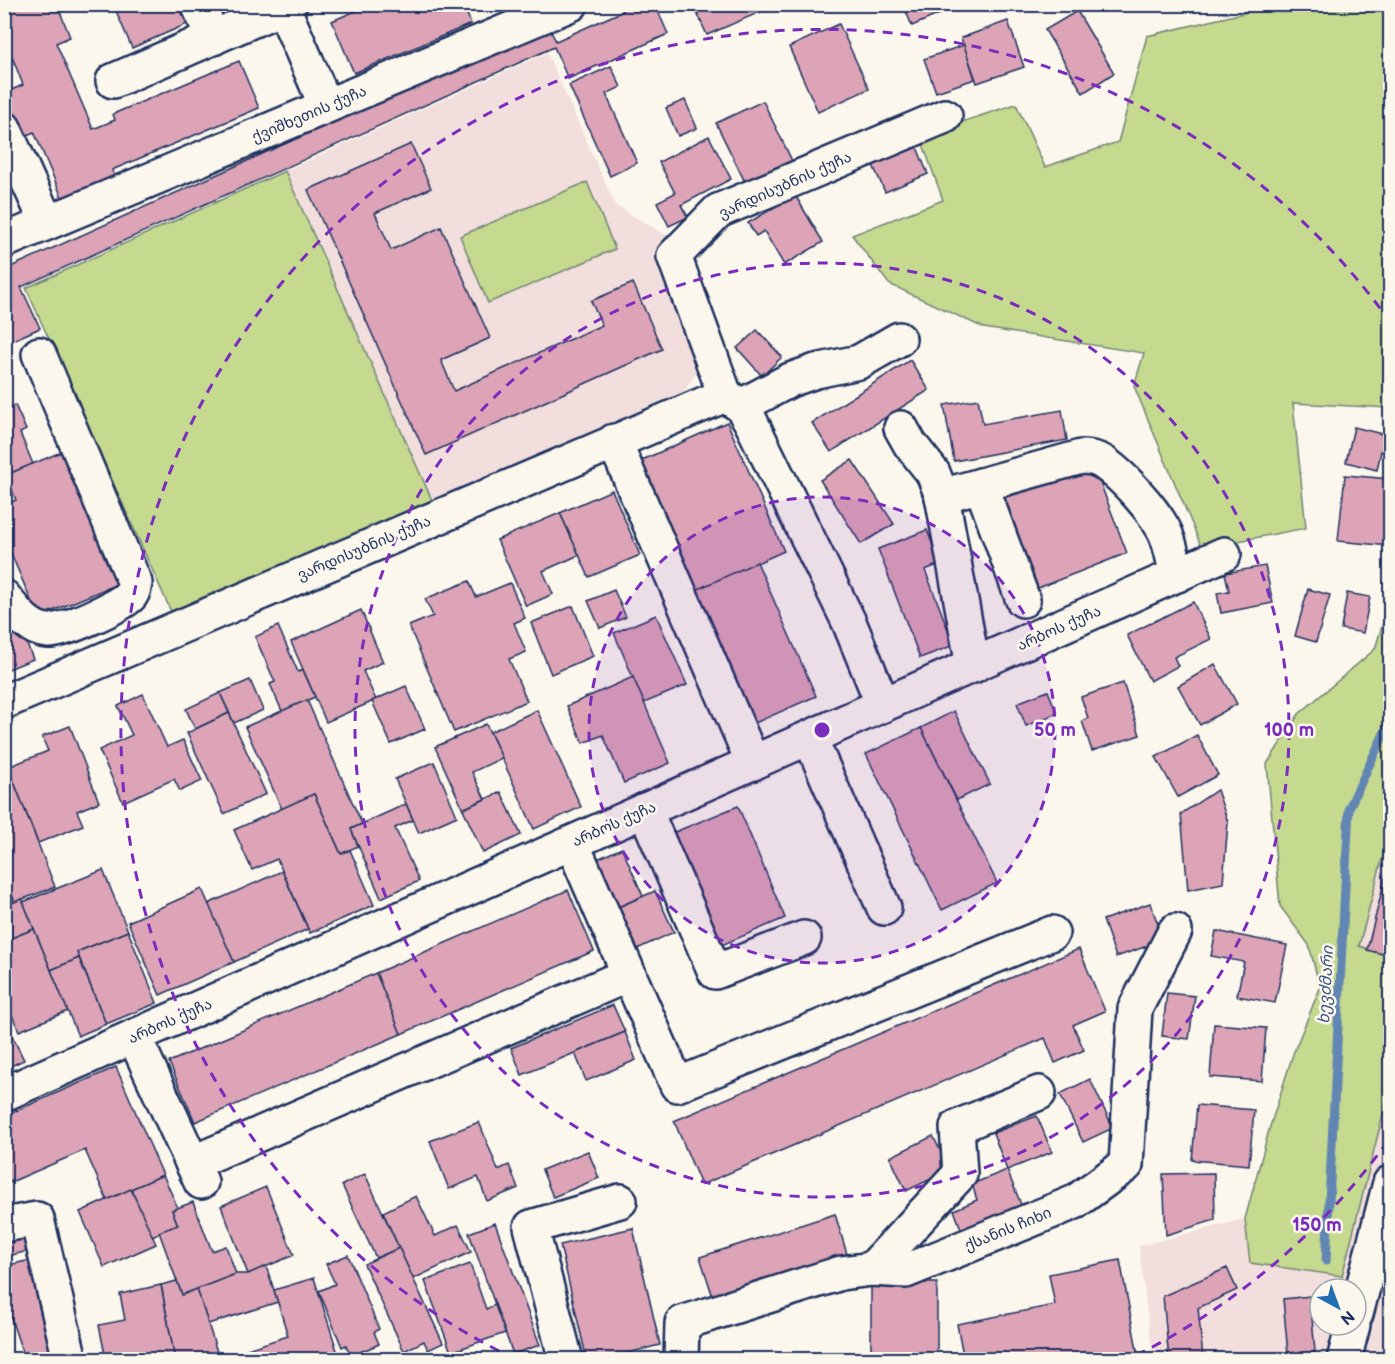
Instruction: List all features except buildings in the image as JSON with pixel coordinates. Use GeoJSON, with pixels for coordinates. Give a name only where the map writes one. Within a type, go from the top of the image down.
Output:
{"type":"FeatureCollection","features":[{"type":"Feature","properties":{"kind":"street"},"geometry":{"type":"LineString","coordinates":[[198,4],[213,38]]}},
{"type":"Feature","properties":{"kind":"street","name":"ქვიშხეთის ქუჩა"},"geometry":{"type":"LineString","coordinates":[[4,241],[571,4]]}},
{"type":"Feature","properties":{"kind":"street"},"geometry":{"type":"LineString","coordinates":[[113,81],[286,6],[326,106]]}},
{"type":"Feature","properties":{"kind":"street","name":"ვარდისუბნის ქუჩა"},"geometry":{"type":"LineString","coordinates":[[883,705],[849,622],[757,432],[733,401],[675,256],[718,211],[945,116]]}},
{"type":"Feature","properties":{"kind":"street"},"geometry":{"type":"LineString","coordinates":[[4,128],[47,223]]}},
{"type":"Feature","properties":{"kind":"street"},"geometry":{"type":"LineString","coordinates":[[733,401],[816,371],[859,362],[899,339]]}},
{"type":"Feature","properties":{"kind":"street"},"geometry":{"type":"LineString","coordinates":[[4,597],[32,626],[46,632],[59,631],[120,603],[132,595],[135,583],[39,354]]}},
{"type":"Feature","properties":{"kind":"street","name":"ვარდისუბნის ქუჩა"},"geometry":{"type":"LineString","coordinates":[[4,702],[615,441],[733,401]]}},
{"type":"Feature","properties":{"kind":"street"},"geometry":{"type":"LineString","coordinates":[[901,428],[910,444],[933,473],[942,496],[973,666]]}},
{"type":"Feature","properties":{"kind":"street"},"geometry":{"type":"LineString","coordinates":[[615,441],[753,763]]}},
{"type":"Feature","properties":{"kind":"street"},"geometry":{"type":"LineString","coordinates":[[942,496],[1082,457],[1092,458],[1103,462],[1129,486],[1164,531],[1177,575]]}},
{"type":"Feature","properties":{"kind":"street"},"geometry":{"type":"LineString","coordinates":[[981,485],[1023,600]]}},
{"type":"Feature","properties":{"kind":"street","name":"არბოს ქუჩა"},"geometry":{"type":"LineString","coordinates":[[4,1094],[1224,555]]}},
{"type":"Feature","properties":{"kind":"street"},"geometry":{"type":"LineString","coordinates":[[810,738],[884,908]]}},
{"type":"Feature","properties":{"kind":"street"},"geometry":{"type":"LineString","coordinates":[[645,810],[715,972],[804,938]]}},
{"type":"Feature","properties":{"kind":"street"},"geometry":{"type":"LineString","coordinates":[[572,843],[676,1086],[1052,933]]}},
{"type":"Feature","properties":{"kind":"street","name":"ქსანის ჩიხი"},"geometry":{"type":"LineString","coordinates":[[681,1359],[682,1323],[841,1273],[872,1269],[906,1271],[1075,1202],[1126,1165],[1135,1009],[1175,931]]}},
{"type":"Feature","properties":{"kind":"street"},"geometry":{"type":"LineString","coordinates":[[134,1036],[196,1173],[628,975]]}},
{"type":"Feature","properties":{"kind":"street"},"geometry":{"type":"LineString","coordinates":[[872,1269],[960,1174],[957,1127],[1039,1093]]}},
{"type":"Feature","properties":{"kind":"street"},"geometry":{"type":"LineString","coordinates":[[1366,1277],[1390,1183]]}},
{"type":"Feature","properties":{"kind":"street"},"geometry":{"type":"LineString","coordinates":[[566,1359],[531,1227],[620,1201]]}},
{"type":"Feature","properties":{"kind":"street"},"geometry":{"type":"LineString","coordinates":[[4,1225],[37,1219],[70,1359]]}},
{"type":"Feature","properties":{"kind":"street"},"geometry":{"type":"LineString","coordinates":[[1344,1359],[1350,1337]]}},
{"type":"Feature","properties":{"kind":"shaded area"},"geometry":{"type":"Polygon","coordinates":[[[547,53],[615,205],[674,240],[700,366],[684,391],[432,500],[285,171],[547,53]]]}},
{"type":"Feature","properties":{"kind":"shaded area"},"geometry":{"type":"Polygon","coordinates":[[[1390,830],[1390,956],[1359,946],[1390,830]]]}},
{"type":"Feature","properties":{"kind":"shaded area"},"geometry":{"type":"Polygon","coordinates":[[[1390,1087],[1390,1359],[1153,1359],[1139,1246],[1245,1219],[1251,1263],[1342,1276],[1390,1087]]]}},
{"type":"Feature","properties":{"kind":"green space"},"geometry":{"type":"Polygon","coordinates":[[[1277,5],[1390,5],[1390,408],[1293,403],[1306,528],[1202,548],[1134,386],[1144,353],[984,328],[889,284],[852,235],[943,200],[920,136],[1016,104],[1045,167],[1118,142],[1147,36],[1277,5]]]}},
{"type":"Feature","properties":{"kind":"green space"},"geometry":{"type":"Polygon","coordinates":[[[285,171],[432,500],[173,616],[26,288],[285,171]]]}},
{"type":"Feature","properties":{"kind":"green space"},"geometry":{"type":"Polygon","coordinates":[[[587,182],[615,249],[488,303],[460,236],[587,182]]]}},
{"type":"Feature","properties":{"kind":"green space"},"geometry":{"type":"Polygon","coordinates":[[[1390,603],[1390,830],[1359,946],[1390,956],[1390,1087],[1342,1276],[1250,1263],[1245,1219],[1269,1130],[1293,1054],[1320,988],[1309,945],[1280,906],[1267,764],[1299,714],[1375,649],[1390,603]]]}},
{"type":"Feature","properties":{"kind":"waterway","name":"ხევძმარი"},"geometry":{"type":"LineString","coordinates":[[1326,1261],[1349,808],[1390,721]]}}]}
